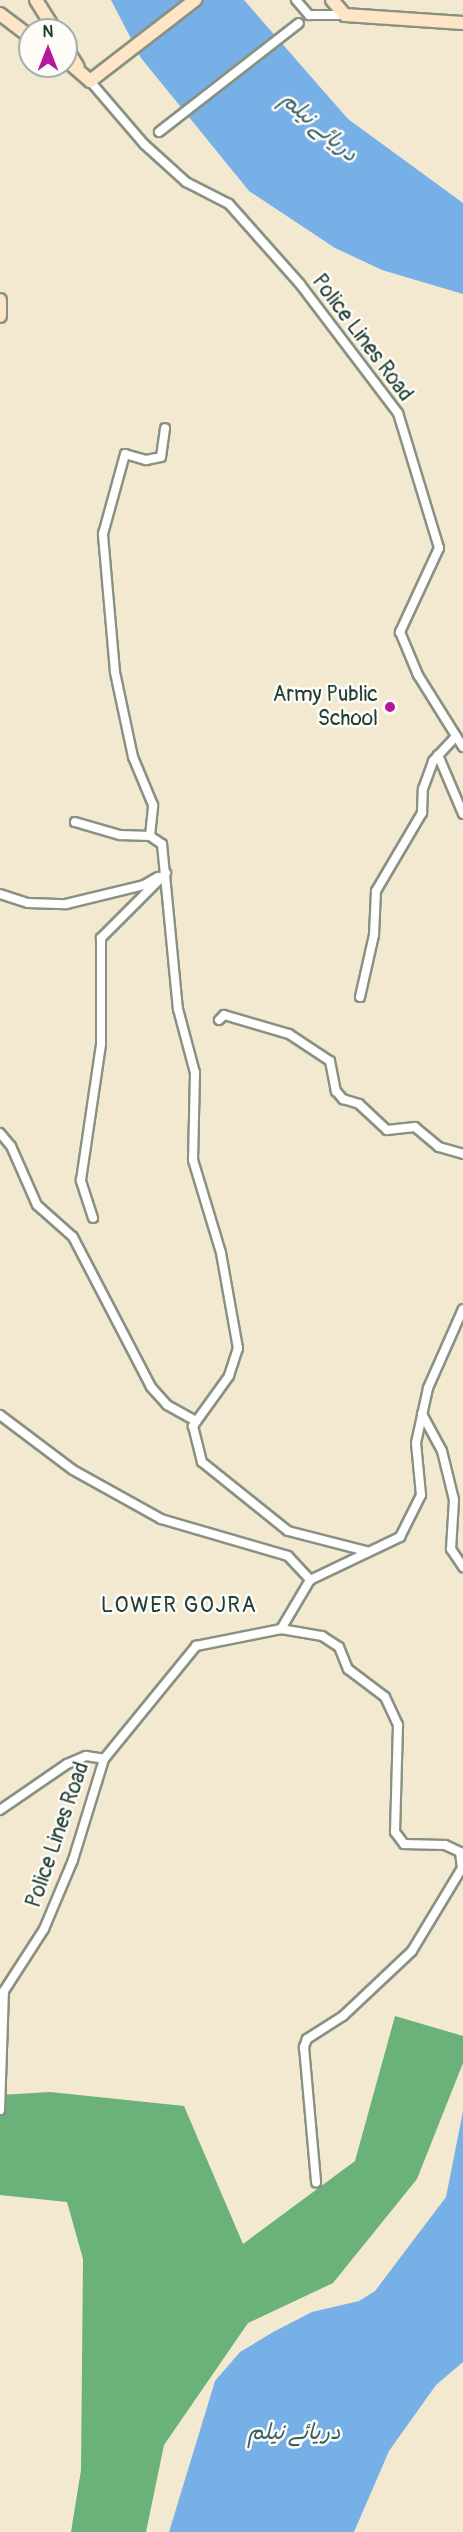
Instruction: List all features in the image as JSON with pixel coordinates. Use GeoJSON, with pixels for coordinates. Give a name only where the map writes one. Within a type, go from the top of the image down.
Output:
{"type":"FeatureCollection","features":[{"type":"Feature","properties":{"kind":"main road"},"geometry":{"type":"LineString","coordinates":[[36,0],[47,18]]}},
{"type":"Feature","properties":{"kind":"main road"},"geometry":{"type":"LineString","coordinates":[[78,68],[90,81],[195,0]]}},
{"type":"Feature","properties":{"kind":"main road"},"geometry":{"type":"LineString","coordinates":[[332,0],[345,15],[463,23]]}},
{"type":"Feature","properties":{"kind":"main road"},"geometry":{"type":"LineString","coordinates":[[0,14],[18,28]]}},
{"type":"Feature","properties":{"kind":"main road"},"geometry":{"type":"LineString","coordinates":[[0,300],[0,316]]}},
{"type":"Feature","properties":{"kind":"street"},"geometry":{"type":"LineString","coordinates":[[296,0],[309,15],[345,15]]}},
{"type":"Feature","properties":{"kind":"street"},"geometry":{"type":"LineString","coordinates":[[159,132],[299,23]]}},
{"type":"Feature","properties":{"kind":"street","name":"Police Lines Road"},"geometry":{"type":"LineString","coordinates":[[90,81],[144,144],[186,182],[229,204],[300,284],[398,413],[439,548],[400,632],[418,675],[463,747]]}},
{"type":"Feature","properties":{"kind":"street"},"geometry":{"type":"LineString","coordinates":[[150,836],[153,805],[133,757],[115,672],[103,534],[125,454],[146,460],[161,457],[165,428]]}},
{"type":"Feature","properties":{"kind":"street"},"geometry":{"type":"LineString","coordinates":[[360,997],[374,934],[376,891],[422,813],[423,789],[438,755],[456,736]]}},
{"type":"Feature","properties":{"kind":"street"},"geometry":{"type":"LineString","coordinates":[[438,755],[463,814]]}},
{"type":"Feature","properties":{"kind":"street"},"geometry":{"type":"LineString","coordinates":[[75,822],[120,835],[150,836],[162,844],[178,1009],[195,1073],[193,1160],[221,1253],[238,1348],[229,1376],[193,1426],[202,1462],[288,1532],[366,1551]]}},
{"type":"Feature","properties":{"kind":"street"},"geometry":{"type":"LineString","coordinates":[[0,894],[28,903],[66,904],[144,885],[166,873]]}},
{"type":"Feature","properties":{"kind":"street"},"geometry":{"type":"LineString","coordinates":[[93,1218],[81,1180],[101,1044],[101,938],[166,873]]}},
{"type":"Feature","properties":{"kind":"street"},"geometry":{"type":"LineString","coordinates":[[219,1020],[224,1015],[289,1034],[330,1061],[336,1091],[368,1111],[387,1130],[416,1127],[439,1147],[463,1154]]}},
{"type":"Feature","properties":{"kind":"street"},"geometry":{"type":"LineString","coordinates":[[0,1133],[10,1146],[37,1205],[74,1237],[151,1387],[167,1405],[196,1421]]}},
{"type":"Feature","properties":{"kind":"street"},"geometry":{"type":"LineString","coordinates":[[316,2182],[304,2047],[307,2039],[343,2016],[412,1951],[462,1868],[460,1852],[445,1845],[404,1844],[395,1832],[398,1725],[385,1697],[348,1669],[339,1647],[322,1636],[281,1629],[310,1580],[366,1551],[400,1537],[421,1495],[416,1443],[428,1388],[463,1309]]}},
{"type":"Feature","properties":{"kind":"street"},"geometry":{"type":"LineString","coordinates":[[422,1413],[442,1451],[454,1500],[450,1549],[463,1567]]}},
{"type":"Feature","properties":{"kind":"street"},"geometry":{"type":"LineString","coordinates":[[0,1415],[73,1470],[161,1520],[288,1556],[310,1580]]}},
{"type":"Feature","properties":{"kind":"street","name":"Police Lines Road"},"geometry":{"type":"LineString","coordinates":[[0,2110],[4,1991],[44,1929],[73,1860],[104,1759],[196,1646],[281,1629]]}},
{"type":"Feature","properties":{"kind":"street"},"geometry":{"type":"LineString","coordinates":[[0,1810],[67,1764],[86,1756],[104,1759]]}},
{"type":"Feature","properties":{"kind":"green space"},"geometry":{"type":"Polygon","coordinates":[[[395,2016],[463,2036],[463,2063],[417,2179],[333,2283],[248,2323],[164,2445],[146,2532],[71,2532],[81,2470],[83,2259],[67,2202],[0,2195],[0,2095],[50,2092],[184,2106],[243,2244],[355,2161],[395,2016]]]}},
{"type":"Feature","properties":{"kind":"water","name":"دریائے نیلم"},"geometry":{"type":"Polygon","coordinates":[[[111,0],[244,0],[348,119],[463,203],[463,294],[382,270],[335,248],[249,191],[141,58],[111,0]]]}},
{"type":"Feature","properties":{"kind":"water","name":"دریائے نیلم"},"geometry":{"type":"Polygon","coordinates":[[[463,2111],[463,2362],[436,2385],[389,2451],[354,2532],[169,2532],[215,2381],[240,2352],[275,2331],[312,2312],[359,2301],[375,2291],[446,2197],[463,2111]]]}},
{"type":"Feature","properties":{"kind":"place","name":"Army Public School"},"geometry":{"type":"Point","coordinates":[390,707]}},
{"type":"Feature","properties":{"kind":"district","name":"LOWER GOJRA"},"geometry":{"type":"Point","coordinates":[179,1606]}}]}
